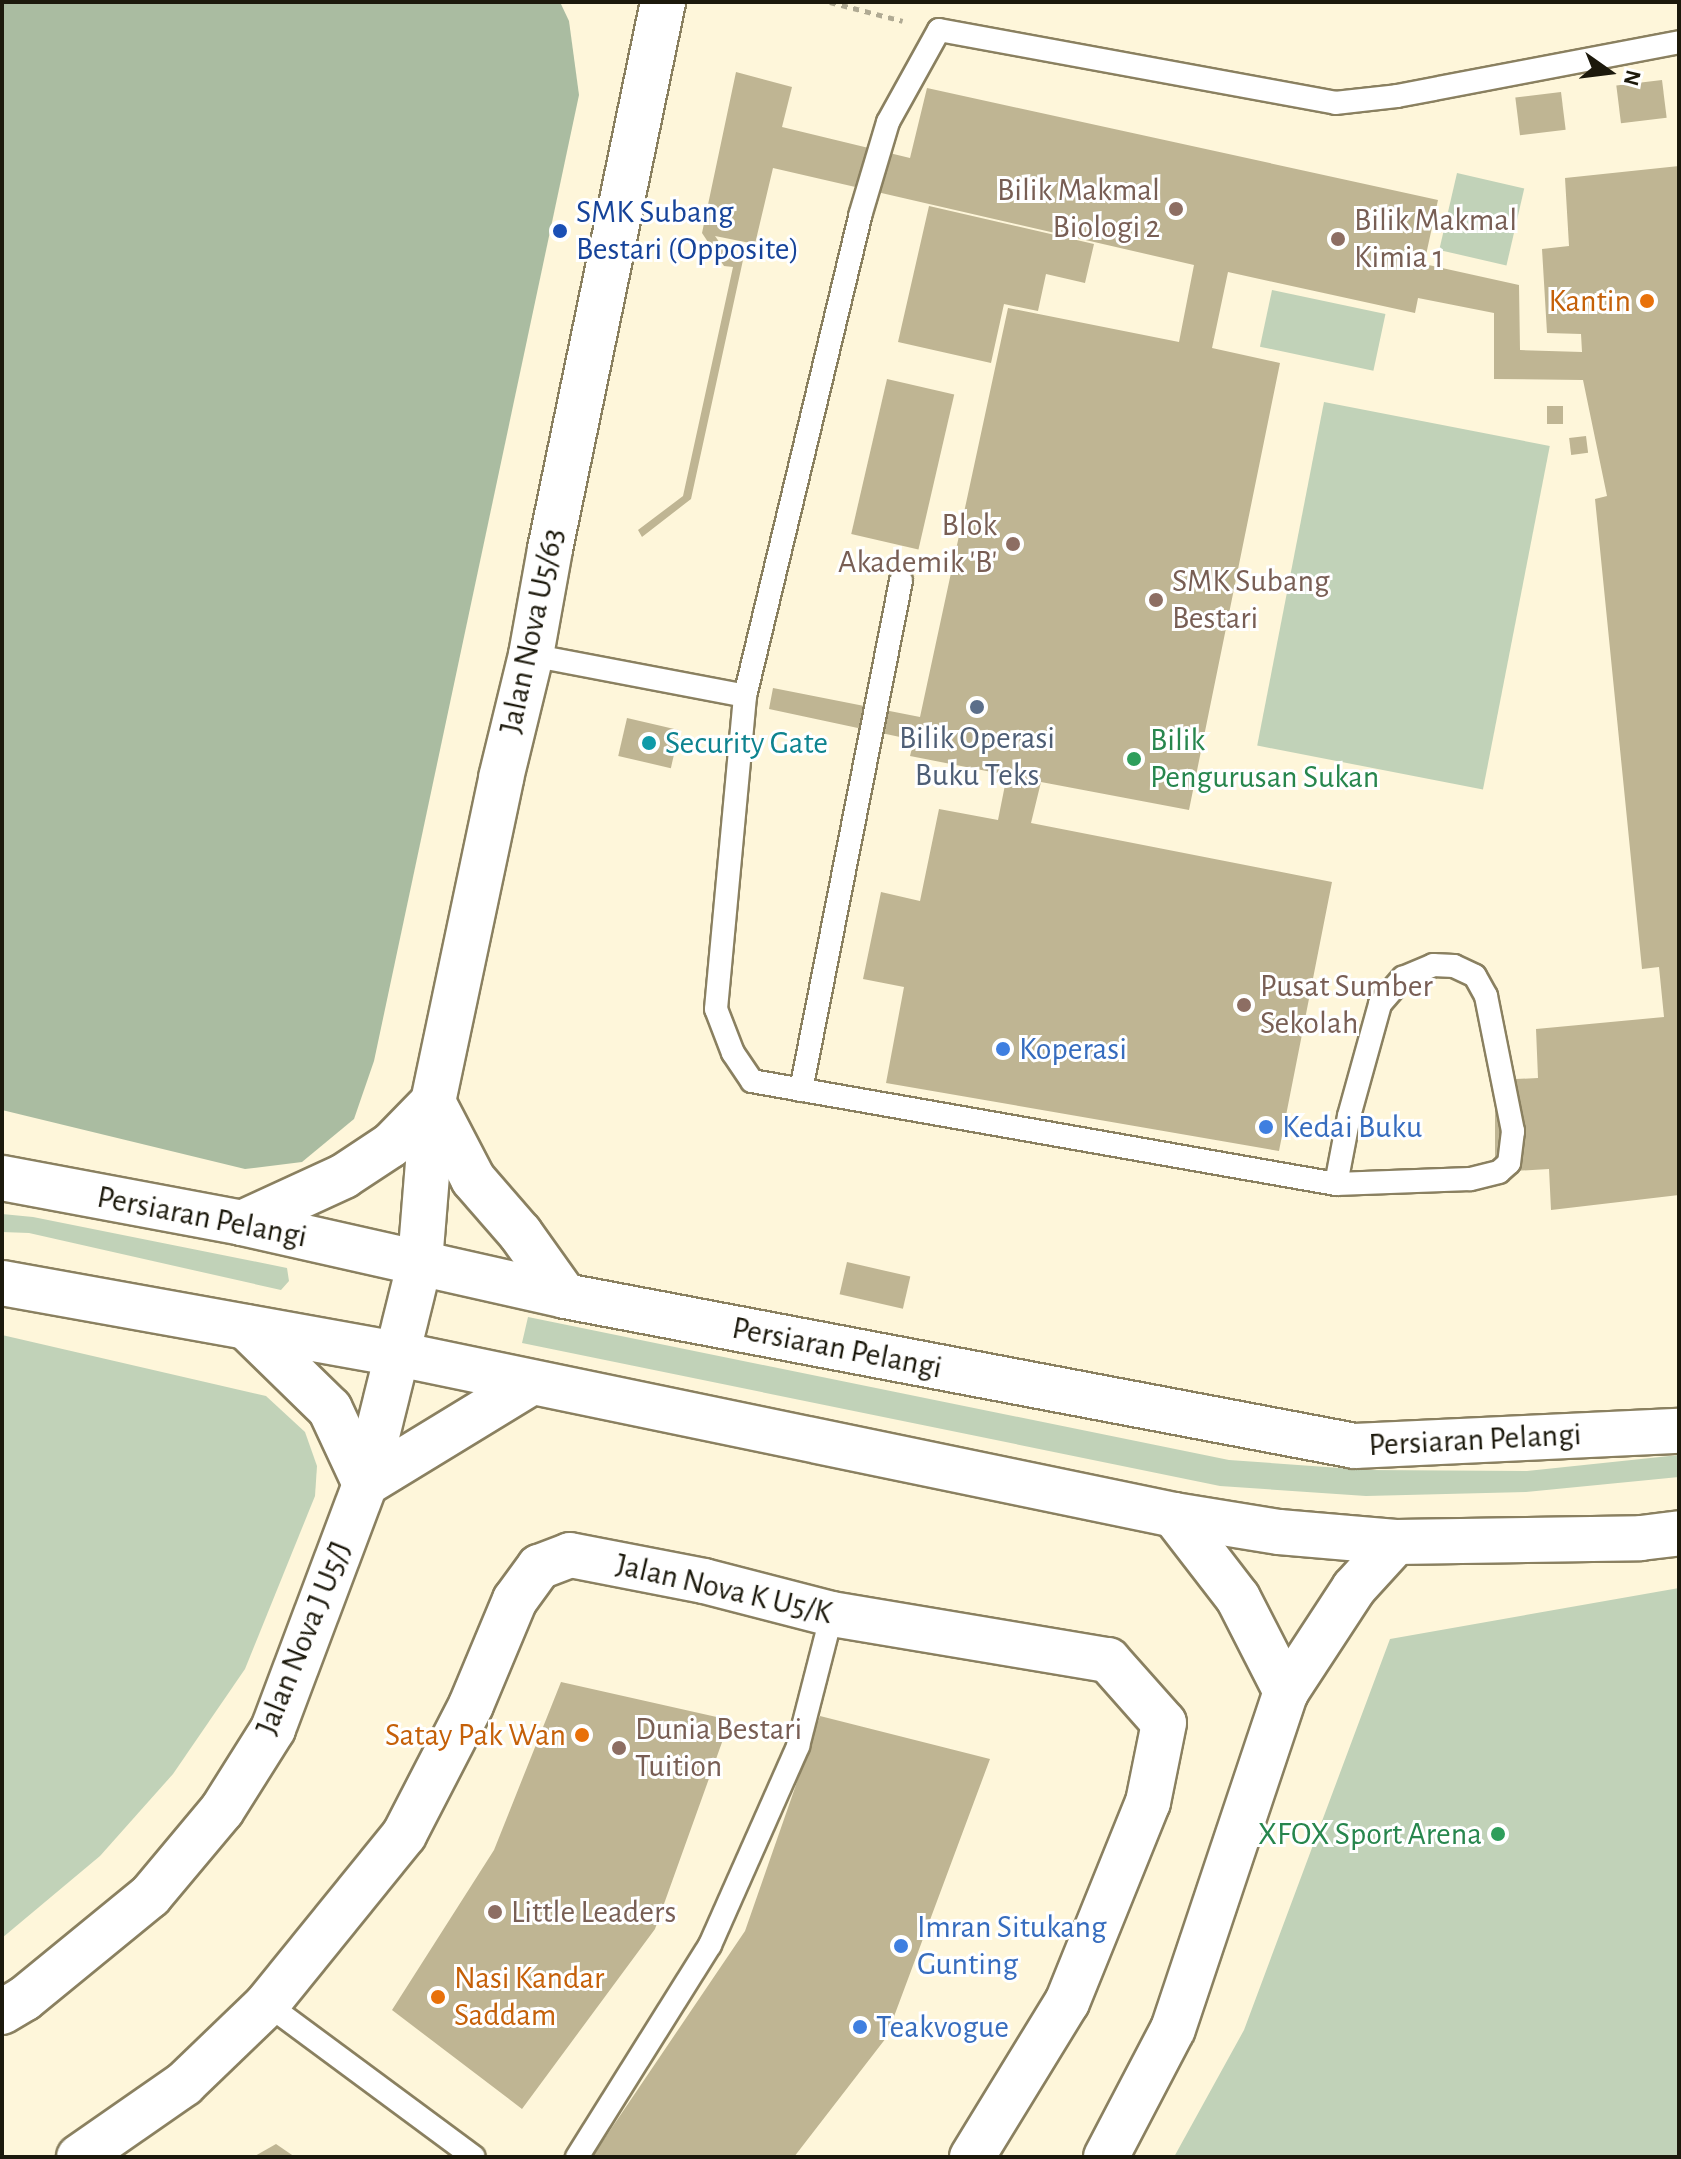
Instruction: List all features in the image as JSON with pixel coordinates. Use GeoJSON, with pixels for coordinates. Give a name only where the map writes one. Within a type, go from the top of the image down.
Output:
{"type":"FeatureCollection","features":[{"type":"Feature","properties":{"kind":"street","name":"Jalan Nova U5/63"},"geometry":{"type":"LineString","coordinates":[[398,1354],[420,1262],[433,1102],[501,778],[531,655],[663,2]]}},
{"type":"Feature","properties":{"kind":"street"},"geometry":{"type":"LineString","coordinates":[[242,1223],[344,1176],[391,1145],[433,1102],[473,1179],[520,1233],[565,1296]]}},
{"type":"Feature","properties":{"kind":"street","name":"Persiaran Pelangi"},"geometry":{"type":"LineString","coordinates":[[2,1178],[242,1223],[565,1296],[1355,1446],[1679,1431]]}},
{"type":"Feature","properties":{"kind":"street"},"geometry":{"type":"LineString","coordinates":[[2,1283],[398,1354],[529,1384],[1174,1515],[1279,1532],[1396,1542],[1641,1538],[1679,1533]]}},
{"type":"Feature","properties":{"kind":"street"},"geometry":{"type":"LineString","coordinates":[[246,1327],[330,1409],[365,1484],[529,1384]]}},
{"type":"Feature","properties":{"kind":"street","name":"Jalan Nova J U5/J"},"geometry":{"type":"LineString","coordinates":[[2,2012],[24,1999],[150,1896],[222,1810],[273,1729],[365,1484],[398,1354]]}},
{"type":"Feature","properties":{"kind":"street"},"geometry":{"type":"LineString","coordinates":[[1174,1515],[1238,1598],[1286,1692]]}},
{"type":"Feature","properties":{"kind":"street"},"geometry":{"type":"LineString","coordinates":[[1106,2157],[1173,2029],[1286,1692],[1354,1588],[1396,1542]]}},
{"type":"Feature","properties":{"kind":"street","name":"Jalan Nova K U5/K"},"geometry":{"type":"LineString","coordinates":[[79,2157],[184,2084],[267,2004],[404,1835],[471,1705],[515,1600],[539,1567],[570,1555],[704,1581],[832,1614],[1108,1660],[1164,1723],[1148,1802],[1067,2002],[972,2157]]}},
{"type":"Feature","properties":{"kind":"lane"},"geometry":{"type":"LineString","coordinates":[[1336,1184],[1349,1116],[1380,1004],[1403,978],[1433,965],[1454,966],[1475,976],[1486,996],[1513,1131],[1509,1163],[1499,1172],[1470,1179],[1336,1184],[752,1081],[733,1053],[716,1009],[745,696],[860,216],[888,122],[939,30],[1335,103],[1397,96],[1679,42]]}},
{"type":"Feature","properties":{"kind":"lane"},"geometry":{"type":"LineString","coordinates":[[801,1090],[901,581]]}},
{"type":"Feature","properties":{"kind":"lane"},"geometry":{"type":"LineString","coordinates":[[531,655],[745,696]]}},
{"type":"Feature","properties":{"kind":"lane"},"geometry":{"type":"LineString","coordinates":[[577,2157],[710,1945],[798,1746],[832,1614]]}},
{"type":"Feature","properties":{"kind":"lane"},"geometry":{"type":"LineString","coordinates":[[267,2004],[474,2157]]}},
{"type":"Feature","properties":{"kind":"path"},"geometry":{"type":"LineString","coordinates":[[830,2],[939,30]]}},
{"type":"Feature","properties":{"kind":"green space"},"geometry":{"type":"Polygon","coordinates":[[[2,2],[560,2],[569,21],[579,95],[374,1061],[354,1119],[302,1162],[245,1169],[2,1110],[2,2]]]}},
{"type":"Feature","properties":{"kind":"green space"},"geometry":{"type":"Polygon","coordinates":[[[1457,173],[1524,189],[1506,265],[1439,250],[1457,173]]]}},
{"type":"Feature","properties":{"kind":"green space"},"geometry":{"type":"Polygon","coordinates":[[[1272,290],[1385,314],[1373,371],[1260,347],[1272,290]]]}},
{"type":"Feature","properties":{"kind":"green space"},"geometry":{"type":"Polygon","coordinates":[[[1324,402],[1550,446],[1483,789],[1257,746],[1324,402]]]}},
{"type":"Feature","properties":{"kind":"green space"},"geometry":{"type":"Polygon","coordinates":[[[2,1214],[33,1217],[287,1268],[289,1281],[281,1290],[29,1233],[2,1232],[2,1214]]]}},
{"type":"Feature","properties":{"kind":"green space"},"geometry":{"type":"Polygon","coordinates":[[[528,1317],[1229,1460],[1368,1470],[1527,1471],[1679,1455],[1679,1477],[1526,1492],[1366,1496],[1220,1486],[522,1343],[528,1317]]]}},
{"type":"Feature","properties":{"kind":"green space"},"geometry":{"type":"Polygon","coordinates":[[[2,1335],[266,1396],[305,1432],[317,1466],[315,1496],[245,1669],[173,1774],[100,1856],[2,1938],[2,1335]]]}},
{"type":"Feature","properties":{"kind":"green space","name":"XFOX Sport Arena"},"geometry":{"type":"Polygon","coordinates":[[[1679,1588],[1679,2157],[1174,2157],[1244,2030],[1390,1639],[1679,1588]]]}},
{"type":"Feature","properties":{"kind":"building"},"geometry":{"type":"Polygon","coordinates":[[[736,72],[792,87],[782,127],[910,158],[927,88],[1438,200],[1424,264],[1519,285],[1520,350],[1582,352],[1581,334],[1547,333],[1542,249],[1569,246],[1565,178],[1679,166],[1679,1195],[1551,1210],[1549,1169],[1495,1172],[1495,1080],[1538,1078],[1536,1029],[1664,1017],[1659,967],[1642,969],[1595,499],[1607,496],[1583,380],[1494,379],[1494,313],[1418,298],[1415,313],[1228,272],[1212,348],[1280,363],[1189,810],[1041,782],[1031,823],[1332,882],[1279,1151],[886,1083],[904,987],[863,979],[881,892],[920,901],[939,809],[998,820],[1007,775],[910,756],[914,740],[769,709],[773,688],[920,717],[1008,308],[1179,342],[1194,265],[773,168],[755,244],[715,236],[729,256],[743,260],[691,499],[642,537],[638,530],[683,496],[733,267],[724,266],[702,233],[736,72]]]}},
{"type":"Feature","properties":{"kind":"building"},"geometry":{"type":"Polygon","coordinates":[[[1662,80],[1667,118],[1621,123],[1616,86],[1662,80]]]}},
{"type":"Feature","properties":{"kind":"building"},"geometry":{"type":"Polygon","coordinates":[[[1561,92],[1566,130],[1520,135],[1515,98],[1561,92]]]}},
{"type":"Feature","properties":{"kind":"building"},"geometry":{"type":"Polygon","coordinates":[[[929,206],[1094,244],[1085,283],[1046,274],[1038,311],[1004,304],[991,363],[898,342],[929,206]]]}},
{"type":"Feature","properties":{"kind":"building"},"geometry":{"type":"Polygon","coordinates":[[[887,379],[954,395],[918,549],[851,534],[887,379]]]}},
{"type":"Feature","properties":{"kind":"building"},"geometry":{"type":"Polygon","coordinates":[[[1547,406],[1563,406],[1563,424],[1547,424],[1547,406]]]}},
{"type":"Feature","properties":{"kind":"building"},"geometry":{"type":"Polygon","coordinates":[[[1586,436],[1588,453],[1571,455],[1569,438],[1586,436]]]}},
{"type":"Feature","properties":{"kind":"building","name":"Security Gate"},"geometry":{"type":"Polygon","coordinates":[[[627,718],[680,730],[671,768],[618,756],[627,718]]]}},
{"type":"Feature","properties":{"kind":"building"},"geometry":{"type":"Polygon","coordinates":[[[847,1262],[910,1277],[903,1309],[840,1294],[847,1262]]]}},
{"type":"Feature","properties":{"kind":"building"},"geometry":{"type":"Polygon","coordinates":[[[561,1682],[730,1720],[655,1929],[522,2109],[392,2010],[494,1850],[561,1682]]]}},
{"type":"Feature","properties":{"kind":"building"},"geometry":{"type":"Polygon","coordinates":[[[820,1716],[990,1759],[886,2038],[794,2157],[592,2157],[745,1931],[820,1716]]]}},
{"type":"Feature","properties":{"kind":"building"},"geometry":{"type":"Polygon","coordinates":[[[276,2144],[295,2157],[253,2157],[276,2144]]]}},
{"type":"Feature","properties":{"kind":"place","name":"Bilik Makmal Biologi 2"},"geometry":{"type":"Point","coordinates":[1176,209]}},
{"type":"Feature","properties":{"kind":"place","name":"SMK Subang Bestari (Opposite)"},"geometry":{"type":"Point","coordinates":[560,231]}},
{"type":"Feature","properties":{"kind":"place","name":"Bilik Makmal Kimia 1"},"geometry":{"type":"Point","coordinates":[1338,239]}},
{"type":"Feature","properties":{"kind":"place","name":"Kantin"},"geometry":{"type":"Point","coordinates":[1647,301]}},
{"type":"Feature","properties":{"kind":"place","name":"Blok Akademik 'B'"},"geometry":{"type":"Point","coordinates":[1013,544]}},
{"type":"Feature","properties":{"kind":"place","name":"SMK Subang Bestari"},"geometry":{"type":"Point","coordinates":[1156,600]}},
{"type":"Feature","properties":{"kind":"place","name":"Bilik Operasi Buku Teks"},"geometry":{"type":"Point","coordinates":[977,707]}},
{"type":"Feature","properties":{"kind":"place","name":"Security Gate"},"geometry":{"type":"Point","coordinates":[649,743]}},
{"type":"Feature","properties":{"kind":"place","name":"Bilik Pengurusan Sukan"},"geometry":{"type":"Point","coordinates":[1134,759]}},
{"type":"Feature","properties":{"kind":"place","name":"Pusat Sumber Sekolah"},"geometry":{"type":"Point","coordinates":[1244,1005]}},
{"type":"Feature","properties":{"kind":"place","name":"Koperasi"},"geometry":{"type":"Point","coordinates":[1003,1049]}},
{"type":"Feature","properties":{"kind":"place","name":"Kedai Buku"},"geometry":{"type":"Point","coordinates":[1266,1127]}},
{"type":"Feature","properties":{"kind":"place","name":"Satay Pak Wan"},"geometry":{"type":"Point","coordinates":[582,1735]}},
{"type":"Feature","properties":{"kind":"place","name":"Dunia Bestari Tuition"},"geometry":{"type":"Point","coordinates":[619,1748]}},
{"type":"Feature","properties":{"kind":"place","name":"XFOX Sport Arena"},"geometry":{"type":"Point","coordinates":[1498,1834]}},
{"type":"Feature","properties":{"kind":"place","name":"Little Leaders"},"geometry":{"type":"Point","coordinates":[495,1912]}},
{"type":"Feature","properties":{"kind":"place","name":"Imran Situkang Gunting"},"geometry":{"type":"Point","coordinates":[901,1946]}},
{"type":"Feature","properties":{"kind":"place","name":"Nasi Kandar Saddam"},"geometry":{"type":"Point","coordinates":[438,1997]}},
{"type":"Feature","properties":{"kind":"place","name":"Teakvogue"},"geometry":{"type":"Point","coordinates":[860,2027]}}]}
